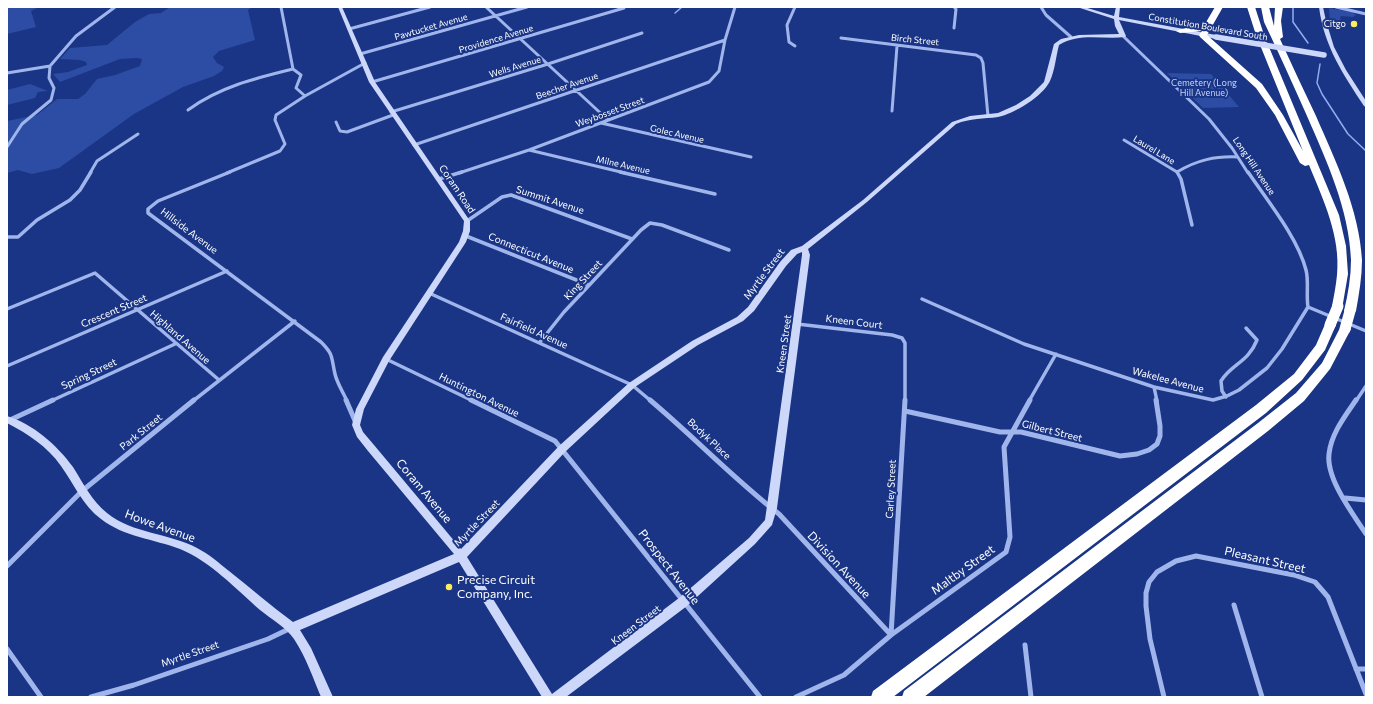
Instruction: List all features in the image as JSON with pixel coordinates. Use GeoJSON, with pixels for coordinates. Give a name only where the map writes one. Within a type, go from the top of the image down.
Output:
{"type":"FeatureCollection","features":[{"type":"Feature","properties":{"kind":"highway"},"geometry":{"type":"LineString","coordinates":[[1219,7],[1203,35],[1247,74],[1268,98],[1334,215]]}},
{"type":"Feature","properties":{"kind":"highway"},"geometry":{"type":"LineString","coordinates":[[879,697],[1261,409],[1298,376],[1321,347],[1338,306],[1344,274],[1341,246],[1334,215],[1260,35],[1251,7]]}},
{"type":"Feature","properties":{"kind":"highway"},"geometry":{"type":"LineString","coordinates":[[910,697],[1250,437],[1300,397],[1326,366],[1345,329],[1356,292],[1357,258],[1352,222],[1328,153],[1268,22],[1265,7]]}},
{"type":"Feature","properties":{"kind":"highway"},"geometry":{"type":"LineString","coordinates":[[1279,7],[1276,21],[1282,52]]}},
{"type":"Feature","properties":{"kind":"highway"},"geometry":{"type":"LineString","coordinates":[[1180,31],[1196,30],[1208,26]]}},
{"type":"Feature","properties":{"kind":"street"},"geometry":{"type":"LineString","coordinates":[[7,147],[24,122],[42,110],[52,96],[54,88],[49,78],[48,72],[50,66],[76,36],[115,7]]}},
{"type":"Feature","properties":{"kind":"street"},"geometry":{"type":"LineString","coordinates":[[281,7],[293,69],[301,75],[296,88],[305,96]]}},
{"type":"Feature","properties":{"kind":"street","name":"Coram Road"},"geometry":{"type":"LineString","coordinates":[[340,7],[372,82],[466,221],[468,229],[466,236]]}},
{"type":"Feature","properties":{"kind":"street"},"geometry":{"type":"LineString","coordinates":[[350,29],[430,7]]}},
{"type":"Feature","properties":{"kind":"street"},"geometry":{"type":"LineString","coordinates":[[486,7],[608,120]]}},
{"type":"Feature","properties":{"kind":"street","name":"Pawtucket Avenue"},"geometry":{"type":"LineString","coordinates":[[360,54],[528,7]]}},
{"type":"Feature","properties":{"kind":"street","name":"Weybosset Street"},"geometry":{"type":"LineString","coordinates":[[439,179],[529,150],[709,82],[714,79],[719,71],[725,40],[735,7]]}},
{"type":"Feature","properties":{"kind":"street"},"geometry":{"type":"LineString","coordinates":[[795,7],[787,25],[789,42],[795,46]]}},
{"type":"Feature","properties":{"kind":"street"},"geometry":{"type":"LineString","coordinates":[[954,7],[956,10],[954,28]]}},
{"type":"Feature","properties":{"kind":"street"},"geometry":{"type":"LineString","coordinates":[[1041,7],[1046,14],[1071,37]]}},
{"type":"Feature","properties":{"kind":"street","name":"Constitution Boulevard South"},"geometry":{"type":"LineString","coordinates":[[1079,7],[1116,19],[1335,57]]}},
{"type":"Feature","properties":{"kind":"street","name":"Long Hill Avenue"},"geometry":{"type":"LineString","coordinates":[[1118,7],[1116,19],[1117,27],[1122,36],[1193,102],[1220,131],[1300,250],[1307,272],[1306,296],[1308,307]]}},
{"type":"Feature","properties":{"kind":"street"},"geometry":{"type":"LineString","coordinates":[[1321,7],[1324,28],[1335,57],[1366,105]]}},
{"type":"Feature","properties":{"kind":"street"},"geometry":{"type":"LineString","coordinates":[[1336,7],[1366,14]]}},
{"type":"Feature","properties":{"kind":"street","name":"Providence Avenue"},"geometry":{"type":"LineString","coordinates":[[372,82],[624,8]]}},
{"type":"Feature","properties":{"kind":"street","name":"Wells Avenue"},"geometry":{"type":"LineString","coordinates":[[336,122],[340,131],[348,132],[392,113],[642,33]]}},
{"type":"Feature","properties":{"kind":"street"},"geometry":{"type":"LineString","coordinates":[[804,248],[865,201],[954,124],[972,118],[1009,112],[1045,86],[1056,44],[1061,40],[1071,37],[1122,36]]}},
{"type":"Feature","properties":{"kind":"street","name":"Birch Street"},"geometry":{"type":"LineString","coordinates":[[841,38],[897,46],[965,52],[976,55],[981,58],[983,63],[988,116]]}},
{"type":"Feature","properties":{"kind":"street","name":"Beecher Avenue"},"geometry":{"type":"LineString","coordinates":[[414,145],[725,40]]}},
{"type":"Feature","properties":{"kind":"street"},"geometry":{"type":"LineString","coordinates":[[892,111],[897,46]]}},
{"type":"Feature","properties":{"kind":"street","name":"Hillside Avenue"},"geometry":{"type":"LineString","coordinates":[[356,425],[335,374],[334,362],[330,351],[295,321],[148,213],[148,209],[158,201],[280,151],[285,144],[275,120],[276,115],[305,96],[365,63]]}},
{"type":"Feature","properties":{"kind":"street"},"geometry":{"type":"LineString","coordinates":[[7,73],[50,66]]}},
{"type":"Feature","properties":{"kind":"street"},"geometry":{"type":"LineString","coordinates":[[188,110],[215,94],[239,84],[293,69]]}},
{"type":"Feature","properties":{"kind":"street","name":"Golec Avenue"},"geometry":{"type":"LineString","coordinates":[[600,123],[751,157]]}},
{"type":"Feature","properties":{"kind":"street"},"geometry":{"type":"LineString","coordinates":[[7,237],[18,237],[37,220],[70,200],[80,190],[97,162],[138,134]]}},
{"type":"Feature","properties":{"kind":"street","name":"Laurel Lane"},"geometry":{"type":"LineString","coordinates":[[1124,140],[1177,172]]}},
{"type":"Feature","properties":{"kind":"street","name":"Milne Avenue"},"geometry":{"type":"LineString","coordinates":[[529,150],[714,194]]}},
{"type":"Feature","properties":{"kind":"street"},"geometry":{"type":"LineString","coordinates":[[1192,226],[1181,179],[1177,172],[1189,164],[1206,158],[1238,157]]}},
{"type":"Feature","properties":{"kind":"street","name":"Summit Avenue"},"geometry":{"type":"LineString","coordinates":[[466,221],[502,197],[512,195],[632,239]]}},
{"type":"Feature","properties":{"kind":"street","name":"King Street"},"geometry":{"type":"LineString","coordinates":[[540,342],[564,312],[632,239],[650,223],[656,223],[729,250]]}},
{"type":"Feature","properties":{"kind":"street"},"geometry":{"type":"LineString","coordinates":[[356,425],[360,409],[386,359],[466,236]]}},
{"type":"Feature","properties":{"kind":"street","name":"Connecticut Avenue"},"geometry":{"type":"LineString","coordinates":[[466,236],[589,285]]}},
{"type":"Feature","properties":{"kind":"street","name":"Kneen Street"},"geometry":{"type":"LineString","coordinates":[[557,697],[683,602],[752,541],[769,522],[806,255],[804,248]]}},
{"type":"Feature","properties":{"kind":"street","name":"Myrtle Street"},"geometry":{"type":"LineString","coordinates":[[91,697],[134,685],[268,639],[461,556],[562,449],[632,385],[695,343],[740,319],[751,309],[783,264],[794,252],[804,248]]}},
{"type":"Feature","properties":{"kind":"street","name":"Crescent Street"},"geometry":{"type":"LineString","coordinates":[[7,366],[227,271]]}},
{"type":"Feature","properties":{"kind":"street","name":"Highland Avenue"},"geometry":{"type":"LineString","coordinates":[[7,309],[95,273],[175,344],[219,380]]}},
{"type":"Feature","properties":{"kind":"street","name":"Fairfield Avenue"},"geometry":{"type":"LineString","coordinates":[[429,293],[632,385]]}},
{"type":"Feature","properties":{"kind":"street","name":"Wakelee Avenue"},"geometry":{"type":"LineString","coordinates":[[922,299],[1024,344],[1154,387],[1213,400],[1226,397],[1234,393],[1263,373],[1284,348],[1308,307]]}},
{"type":"Feature","properties":{"kind":"street"},"geometry":{"type":"LineString","coordinates":[[1308,307],[1366,331]]}},
{"type":"Feature","properties":{"kind":"street","name":"Park Street"},"geometry":{"type":"LineString","coordinates":[[7,566],[82,491],[219,380],[295,321]]}},
{"type":"Feature","properties":{"kind":"street","name":"Kneen Court"},"geometry":{"type":"LineString","coordinates":[[797,324],[892,335],[902,338],[905,343]]}},
{"type":"Feature","properties":{"kind":"street"},"geometry":{"type":"LineString","coordinates":[[1226,397],[1220,388],[1221,382],[1227,373],[1246,359],[1257,340],[1246,328]]}},
{"type":"Feature","properties":{"kind":"street","name":"Carley Street"},"geometry":{"type":"LineString","coordinates":[[891,636],[905,411],[905,343]]}},
{"type":"Feature","properties":{"kind":"street","name":"Spring Street"},"geometry":{"type":"LineString","coordinates":[[8,420],[175,344]]}},
{"type":"Feature","properties":{"kind":"street","name":"Maltby Street"},"geometry":{"type":"LineString","coordinates":[[796,697],[844,675],[891,636],[1006,552],[1010,537],[1004,447],[1012,430],[1056,354]]}},
{"type":"Feature","properties":{"kind":"street","name":"Huntington Avenue"},"geometry":{"type":"LineString","coordinates":[[386,359],[555,441],[562,449]]}},
{"type":"Feature","properties":{"kind":"street","name":"Bodyk Place"},"geometry":{"type":"LineString","coordinates":[[632,385],[686,430],[760,499],[772,508]]}},
{"type":"Feature","properties":{"kind":"street"},"geometry":{"type":"LineString","coordinates":[[1366,386],[1340,426],[1331,443],[1329,454],[1331,471],[1366,534]]}},
{"type":"Feature","properties":{"kind":"street","name":"Gilbert Street"},"geometry":{"type":"LineString","coordinates":[[905,411],[1000,432],[1012,430],[1120,456],[1136,456],[1148,452],[1158,443],[1161,432],[1154,387]]}},
{"type":"Feature","properties":{"kind":"street","name":"Howe Avenue"},"geometry":{"type":"LineString","coordinates":[[8,420],[45,442],[59,456],[82,491],[94,506],[117,525],[134,533],[175,543],[194,551],[218,568],[292,628],[301,639],[326,696]]}},
{"type":"Feature","properties":{"kind":"street","name":"Coram Avenue"},"geometry":{"type":"LineString","coordinates":[[356,425],[360,434],[371,448],[461,556],[548,697]]}},
{"type":"Feature","properties":{"kind":"street","name":"Prospect Avenue"},"geometry":{"type":"LineString","coordinates":[[562,449],[760,697]]}},
{"type":"Feature","properties":{"kind":"street"},"geometry":{"type":"LineString","coordinates":[[1345,498],[1366,500]]}},
{"type":"Feature","properties":{"kind":"street","name":"Division Avenue"},"geometry":{"type":"LineString","coordinates":[[772,508],[891,636]]}},
{"type":"Feature","properties":{"kind":"street","name":"Pleasant Street"},"geometry":{"type":"LineString","coordinates":[[1164,697],[1146,616],[1145,598],[1149,581],[1160,569],[1185,558],[1196,556],[1225,560],[1294,575],[1315,582],[1328,597],[1366,694]]}},
{"type":"Feature","properties":{"kind":"street"},"geometry":{"type":"LineString","coordinates":[[1234,604],[1262,697]]}},
{"type":"Feature","properties":{"kind":"street"},"geometry":{"type":"LineString","coordinates":[[1025,645],[1031,697]]}},
{"type":"Feature","properties":{"kind":"street"},"geometry":{"type":"LineString","coordinates":[[7,649],[41,697]]}},
{"type":"Feature","properties":{"kind":"street"},"geometry":{"type":"LineString","coordinates":[[1356,669],[1366,669]]}},
{"type":"Feature","properties":{"kind":"green space"},"geometry":{"type":"Polygon","coordinates":[[[7,7],[39,7],[31,11],[36,27],[7,34],[7,7]]]}},
{"type":"Feature","properties":{"kind":"green space"},"geometry":{"type":"Polygon","coordinates":[[[170,7],[252,7],[248,10],[255,40],[219,51],[213,57],[217,63],[224,67],[222,71],[214,76],[183,87],[134,114],[59,168],[32,174],[18,170],[7,173],[7,121],[37,115],[57,99],[78,99],[85,94],[97,79],[115,75],[140,66],[142,59],[120,59],[60,82],[53,74],[68,72],[87,65],[86,62],[80,60],[60,59],[70,48],[107,45],[135,22],[149,14],[161,13],[170,7]]]}},
{"type":"Feature","properties":{"kind":"green space"},"geometry":{"type":"Polygon","coordinates":[[[1329,8],[1352,12],[1356,15],[1353,17],[1341,16],[1340,18],[1344,28],[1338,28],[1330,24],[1329,8]]]}},
{"type":"Feature","properties":{"kind":"green space","name":"Cemetery (Long Hill Avenue)"},"geometry":{"type":"Polygon","coordinates":[[[1167,73],[1211,74],[1239,107],[1203,108],[1167,73]]]}},
{"type":"Feature","properties":{"kind":"green space"},"geometry":{"type":"Polygon","coordinates":[[[30,84],[48,91],[38,92],[35,98],[7,105],[7,90],[30,84]]]}},
{"type":"Feature","properties":{"kind":"waterway"},"geometry":{"type":"LineString","coordinates":[[675,13],[682,7]]}},
{"type":"Feature","properties":{"kind":"waterway"},"geometry":{"type":"LineString","coordinates":[[1293,7],[1293,22],[1308,43]]}},
{"type":"Feature","properties":{"kind":"waterway"},"geometry":{"type":"LineString","coordinates":[[1320,64],[1317,83],[1322,94],[1348,134],[1366,151]]}},
{"type":"Feature","properties":{"kind":"place","name":"Citgo"},"geometry":{"type":"Point","coordinates":[1354,24]}},
{"type":"Feature","properties":{"kind":"place","name":"Precise Circuit Company, Inc."},"geometry":{"type":"Point","coordinates":[449,587]}}]}
